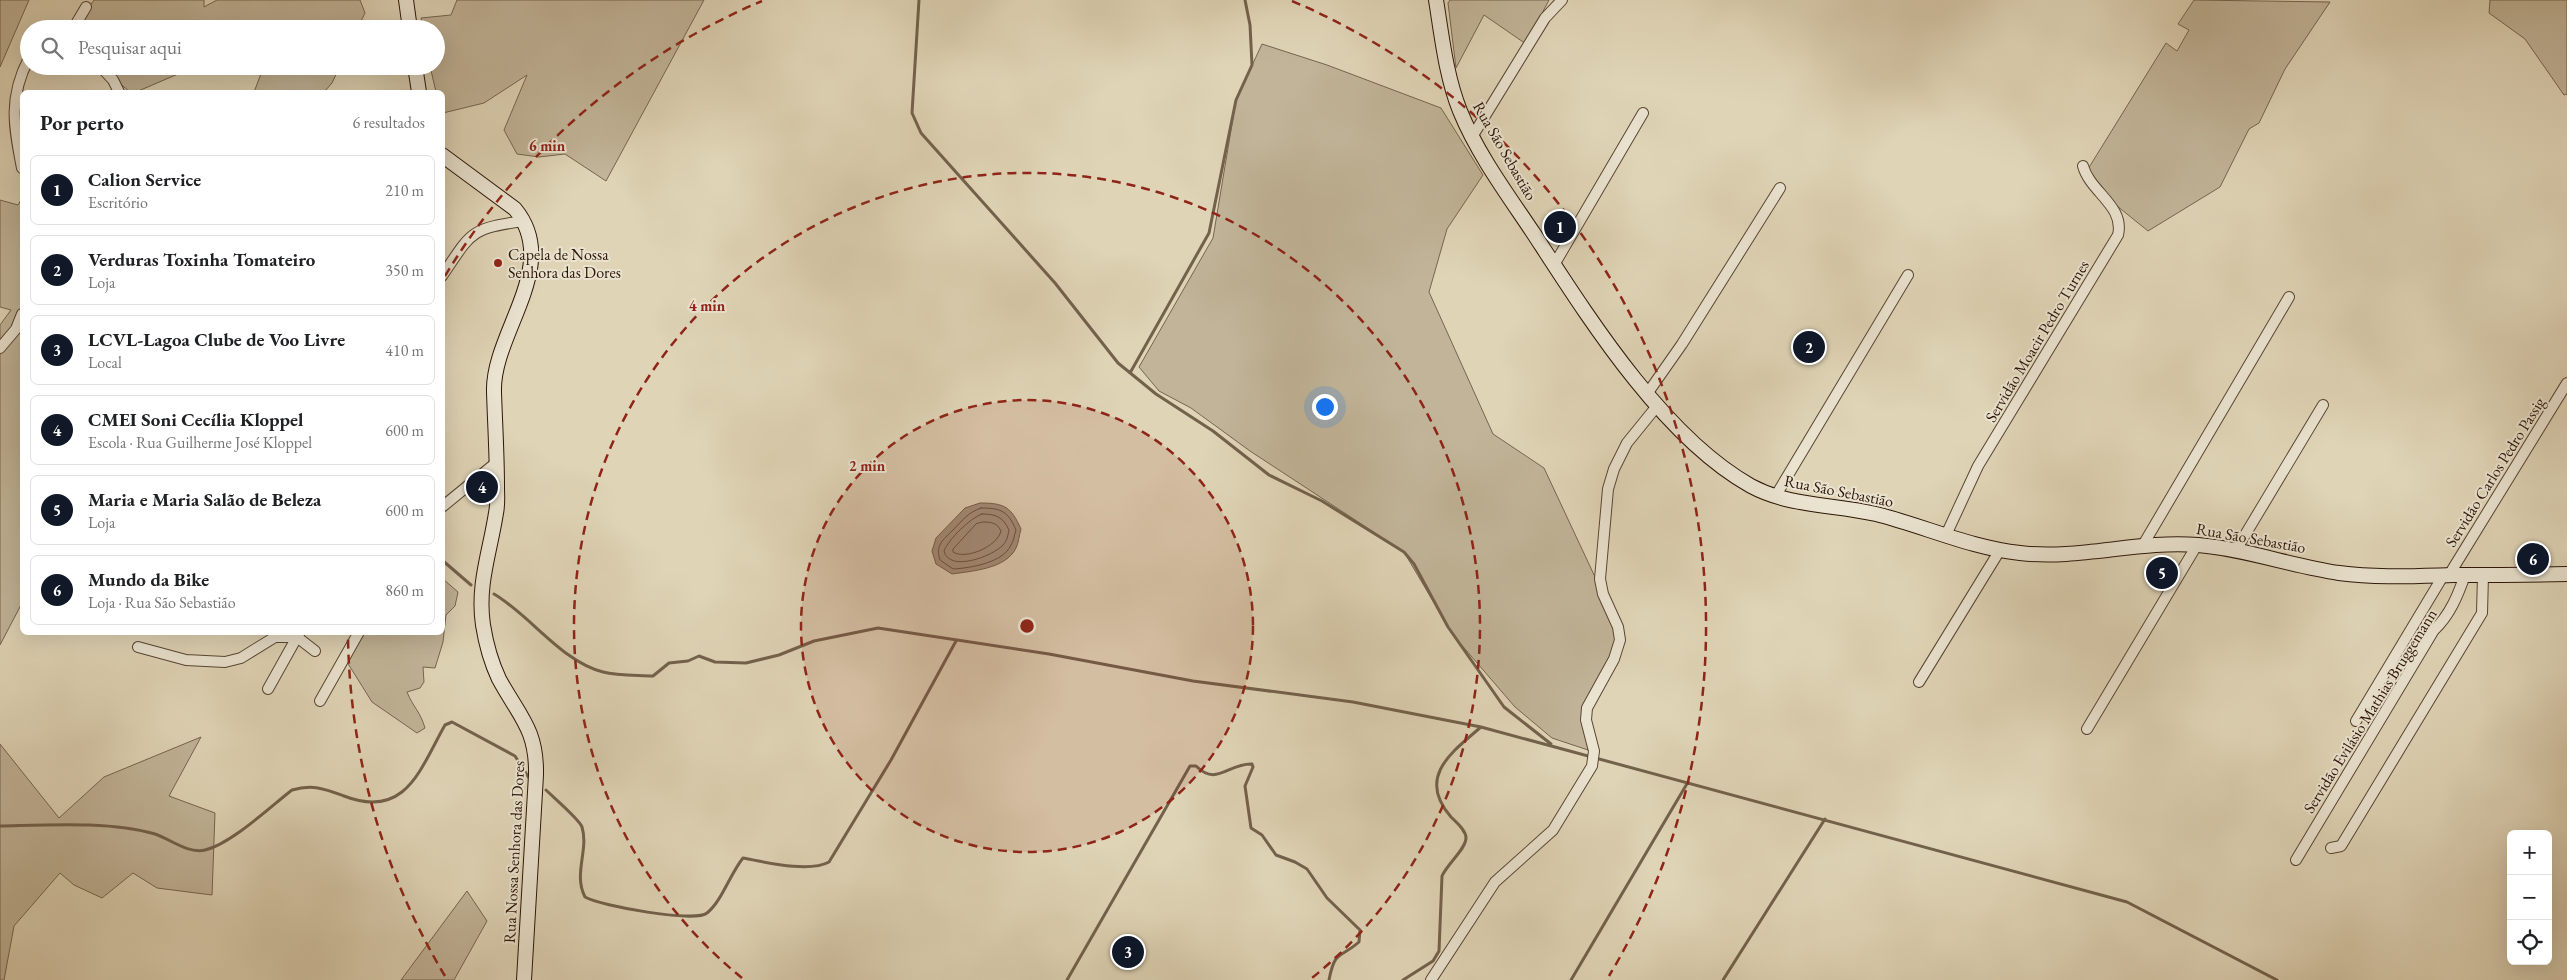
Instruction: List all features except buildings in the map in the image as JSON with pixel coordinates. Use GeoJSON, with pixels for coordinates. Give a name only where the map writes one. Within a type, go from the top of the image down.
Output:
{"type":"FeatureCollection","features":[{"type":"Feature","properties":{"kind":"main road"},"geometry":{"type":"LineString","coordinates":[[406,0],[409,20]]}},
{"type":"Feature","properties":{"kind":"main road","name":"Rua São Sebastião"},"geometry":{"type":"LineString","coordinates":[[1436,0],[1454,95],[1472,137],[1556,268],[1657,406],[1724,468],[1748,484],[1776,497],[1866,512],[2000,550],[2021,553],[2051,554],[2143,546],[2197,545],[2236,550],[2339,573],[2376,576],[2567,574]]}},
{"type":"Feature","properties":{"kind":"main road"},"geometry":{"type":"LineString","coordinates":[[416,75],[419,90]]}},
{"type":"Feature","properties":{"kind":"main road","name":"Rua Nossa Senhora das Dores"},"geometry":{"type":"LineString","coordinates":[[445,157],[514,209],[523,221],[529,238],[530,271],[494,386],[497,462],[496,512],[484,569],[481,595],[486,645],[495,669],[530,730],[537,757],[524,980]]}},
{"type":"Feature","properties":{"kind":"street"},"geometry":{"type":"LineString","coordinates":[[1472,137],[1545,18],[1562,0]]}},
{"type":"Feature","properties":{"kind":"street"},"geometry":{"type":"LineString","coordinates":[[79,20],[86,7]]}},
{"type":"Feature","properties":{"kind":"street"},"geometry":{"type":"LineString","coordinates":[[20,157],[14,124],[15,92],[22,75]]}},
{"type":"Feature","properties":{"kind":"street"},"geometry":{"type":"LineString","coordinates":[[108,75],[118,90]]}},
{"type":"Feature","properties":{"kind":"street"},"geometry":{"type":"LineString","coordinates":[[1556,268],[1644,113]]}},
{"type":"Feature","properties":{"kind":"street","name":"Servidão Moacir Pedro Turnes"},"geometry":{"type":"LineString","coordinates":[[1946,534],[1978,466],[2118,235],[2119,224],[2116,213],[2091,185],[2082,166]]}},
{"type":"Feature","properties":{"kind":"street"},"geometry":{"type":"LineString","coordinates":[[1556,268],[1612,180]]}},
{"type":"Feature","properties":{"kind":"street"},"geometry":{"type":"LineString","coordinates":[[1647,394],[1682,344],[1780,188]]}},
{"type":"Feature","properties":{"kind":"street"},"geometry":{"type":"LineString","coordinates":[[445,272],[472,234],[496,225],[523,221]]}},
{"type":"Feature","properties":{"kind":"street"},"geometry":{"type":"LineString","coordinates":[[1776,497],[1908,275]]}},
{"type":"Feature","properties":{"kind":"street"},"geometry":{"type":"LineString","coordinates":[[2143,546],[2289,297]]}},
{"type":"Feature","properties":{"kind":"street"},"geometry":{"type":"LineString","coordinates":[[0,348],[16,329],[20,319]]}},
{"type":"Feature","properties":{"kind":"street","name":"Servidão Carlos Pedro Passig"},"geometry":{"type":"LineString","coordinates":[[2356,721],[2567,383]]}},
{"type":"Feature","properties":{"kind":"street"},"geometry":{"type":"LineString","coordinates":[[2236,550],[2323,405]]}},
{"type":"Feature","properties":{"kind":"street"},"geometry":{"type":"LineString","coordinates":[[1430,980],[1495,882],[1552,830],[1592,766],[1594,755],[1586,720],[1587,708],[1617,653],[1620,640],[1618,627],[1600,584],[1608,489],[1614,469],[1627,443],[1657,406]]}},
{"type":"Feature","properties":{"kind":"street"},"geometry":{"type":"LineString","coordinates":[[445,505],[497,462]]}},
{"type":"Feature","properties":{"kind":"street"},"geometry":{"type":"LineString","coordinates":[[2087,729],[2197,545]]}},
{"type":"Feature","properties":{"kind":"street"},"geometry":{"type":"LineString","coordinates":[[1919,682],[2000,550]]}},
{"type":"Feature","properties":{"kind":"street","name":"Servidão Evilásio Mathias Bruggemann"},"geometry":{"type":"LineString","coordinates":[[2296,860],[2434,630],[2446,617],[2466,575]]}},
{"type":"Feature","properties":{"kind":"street"},"geometry":{"type":"LineString","coordinates":[[2331,848],[2341,846],[2482,613],[2483,575]]}},
{"type":"Feature","properties":{"kind":"street"},"geometry":{"type":"LineString","coordinates":[[268,689],[298,635]]}},
{"type":"Feature","properties":{"kind":"street"},"geometry":{"type":"LineString","coordinates":[[138,647],[186,660],[225,662],[242,658],[275,637],[298,635],[315,651]]}},
{"type":"Feature","properties":{"kind":"street"},"geometry":{"type":"LineString","coordinates":[[320,701],[356,635]]}},
{"type":"Feature","properties":{"kind":"shaded area"},"geometry":{"type":"Polygon","coordinates":[[[0,0],[29,0],[20,20],[0,67],[0,0]]]}},
{"type":"Feature","properties":{"kind":"shaded area"},"geometry":{"type":"Polygon","coordinates":[[[94,0],[204,0],[204,7],[217,0],[360,0],[365,13],[362,20],[80,20],[94,0]]]}},
{"type":"Feature","properties":{"kind":"shaded area"},"geometry":{"type":"Polygon","coordinates":[[[457,0],[704,0],[606,181],[565,154],[539,157],[517,154],[504,130],[527,75],[484,103],[445,113],[445,90],[436,90],[432,75],[445,75],[445,20],[421,20],[421,18],[451,15],[457,0]]]}},
{"type":"Feature","properties":{"kind":"shaded area"},"geometry":{"type":"Polygon","coordinates":[[[1450,0],[1549,0],[1526,44],[1484,15],[1456,68],[1448,3],[1450,0]]]}},
{"type":"Feature","properties":{"kind":"shaded area"},"geometry":{"type":"Polygon","coordinates":[[[2194,0],[2330,2],[2285,69],[2259,123],[2249,129],[2220,187],[2148,231],[2106,197],[2088,169],[2166,43],[2177,51],[2189,30],[2178,24],[2194,0]]]}},
{"type":"Feature","properties":{"kind":"shaded area"},"geometry":{"type":"Polygon","coordinates":[[[2490,0],[2567,0],[2567,94],[2564,95],[2525,39],[2489,13],[2490,0]]]}},
{"type":"Feature","properties":{"kind":"shaded area"},"geometry":{"type":"Polygon","coordinates":[[[1262,44],[1327,65],[1441,108],[1483,175],[1447,229],[1429,292],[1493,434],[1544,468],[1603,594],[1620,640],[1591,698],[1588,750],[1552,738],[1515,707],[1453,635],[1404,552],[1250,451],[1191,408],[1159,391],[1139,367],[1213,238],[1236,100],[1262,44]]]}},
{"type":"Feature","properties":{"kind":"shaded area"},"geometry":{"type":"Polygon","coordinates":[[[110,75],[176,75],[141,90],[128,90],[110,75]]]}},
{"type":"Feature","properties":{"kind":"shaded area"},"geometry":{"type":"Polygon","coordinates":[[[261,75],[336,75],[326,90],[255,90],[261,75]]]}},
{"type":"Feature","properties":{"kind":"shaded area"},"geometry":{"type":"Polygon","coordinates":[[[0,200],[18,205],[20,202],[20,607],[0,645],[0,325],[11,310],[0,307],[0,200]]]}},
{"type":"Feature","properties":{"kind":"shaded area"},"geometry":{"type":"Polygon","coordinates":[[[445,581],[458,592],[455,606],[446,615],[445,624],[445,581]]]}},
{"type":"Feature","properties":{"kind":"shaded area"},"geometry":{"type":"Polygon","coordinates":[[[363,635],[444,635],[435,668],[423,667],[424,682],[420,688],[407,692],[425,728],[417,733],[372,702],[347,662],[363,635]]]}},
{"type":"Feature","properties":{"kind":"shaded area"},"geometry":{"type":"Polygon","coordinates":[[[201,737],[169,796],[215,813],[212,895],[157,888],[133,873],[102,898],[74,885],[60,873],[14,926],[4,980],[0,980],[0,744],[59,818],[104,777],[201,737]]]}},
{"type":"Feature","properties":{"kind":"shaded area"},"geometry":{"type":"Polygon","coordinates":[[[467,891],[487,921],[454,980],[401,980],[467,891]]]}},
{"type":"Feature","properties":{"kind":"water"},"geometry":{"type":"Polygon","coordinates":[[[980,503],[1001,505],[1010,511],[1021,529],[1017,546],[1011,555],[997,565],[952,574],[936,564],[932,551],[936,538],[965,508],[980,503]]]}},
{"type":"Feature","properties":{"kind":"waterway"},"geometry":{"type":"LineString","coordinates":[[919,0],[912,113],[921,133],[1055,283],[1118,363],[1156,394],[1213,431],[1269,475],[1322,501],[1404,552],[1414,564],[1448,627],[1504,707],[1551,744]]}},
{"type":"Feature","properties":{"kind":"waterway"},"geometry":{"type":"LineString","coordinates":[[1130,373],[1209,233],[1236,100],[1252,65],[1250,25],[1245,0]]}},
{"type":"Feature","properties":{"kind":"waterway"},"geometry":{"type":"LineString","coordinates":[[445,563],[471,585]]}},
{"type":"Feature","properties":{"kind":"waterway"},"geometry":{"type":"LineString","coordinates":[[494,594],[574,659],[588,667],[615,674],[653,676],[669,663],[688,661],[699,656],[715,662],[746,663],[779,655],[814,641],[878,628],[1049,654],[1193,681],[1353,702],[1481,727],[2127,902],[2277,980]]}},
{"type":"Feature","properties":{"kind":"waterway"},"geometry":{"type":"LineString","coordinates":[[546,790],[572,814],[582,827],[584,844],[580,880],[585,897],[627,909],[667,915],[699,916],[707,913],[717,902],[743,858],[799,867],[810,867],[829,862],[891,760],[956,641]]}},
{"type":"Feature","properties":{"kind":"waterway"},"geometry":{"type":"LineString","coordinates":[[0,826],[99,825],[118,827],[155,834],[192,850],[205,850],[238,833],[292,790],[299,788],[319,788],[365,802],[382,801],[397,796],[418,773],[445,725],[452,722],[515,756],[531,781]]}},
{"type":"Feature","properties":{"kind":"waterway"},"geometry":{"type":"LineString","coordinates":[[1403,980],[1433,961],[1439,951],[1442,876],[1463,847],[1466,838],[1463,829],[1441,803],[1437,790],[1437,778],[1442,766],[1450,756],[1481,727]]}},
{"type":"Feature","properties":{"kind":"waterway"},"geometry":{"type":"LineString","coordinates":[[1067,980],[1190,766],[1196,766],[1203,772],[1217,774],[1236,767],[1252,764],[1253,767],[1245,786],[1251,828],[1262,835],[1276,855],[1307,869],[1327,898],[1360,930],[1359,942],[1336,959],[1329,980]]}},
{"type":"Feature","properties":{"kind":"waterway"},"geometry":{"type":"LineString","coordinates":[[1571,980],[1688,782]]}},
{"type":"Feature","properties":{"kind":"waterway"},"geometry":{"type":"LineString","coordinates":[[1723,980],[1825,819]]}},
{"type":"Feature","properties":{"kind":"place","name":"Calion Service"},"geometry":{"type":"Point","coordinates":[1560,227]}},
{"type":"Feature","properties":{"kind":"place","name":"Capela de Nossa Senhora das Dores"},"geometry":{"type":"Point","coordinates":[498,263]}},
{"type":"Feature","properties":{"kind":"place","name":"Verduras Toxinha Tomateiro"},"geometry":{"type":"Point","coordinates":[1809,347]}},
{"type":"Feature","properties":{"kind":"place","name":"CMEI Soni Cecília Kloppel"},"geometry":{"type":"Point","coordinates":[482,487]}},
{"type":"Feature","properties":{"kind":"place","name":"Mundo da Bike"},"geometry":{"type":"Point","coordinates":[2533,559]}},
{"type":"Feature","properties":{"kind":"place","name":"Maria e Maria Salão de Beleza"},"geometry":{"type":"Point","coordinates":[2162,573]}},
{"type":"Feature","properties":{"kind":"place","name":"LCVL-Lagoa Clube de Voo Livre"},"geometry":{"type":"Point","coordinates":[1128,952]}}]}
